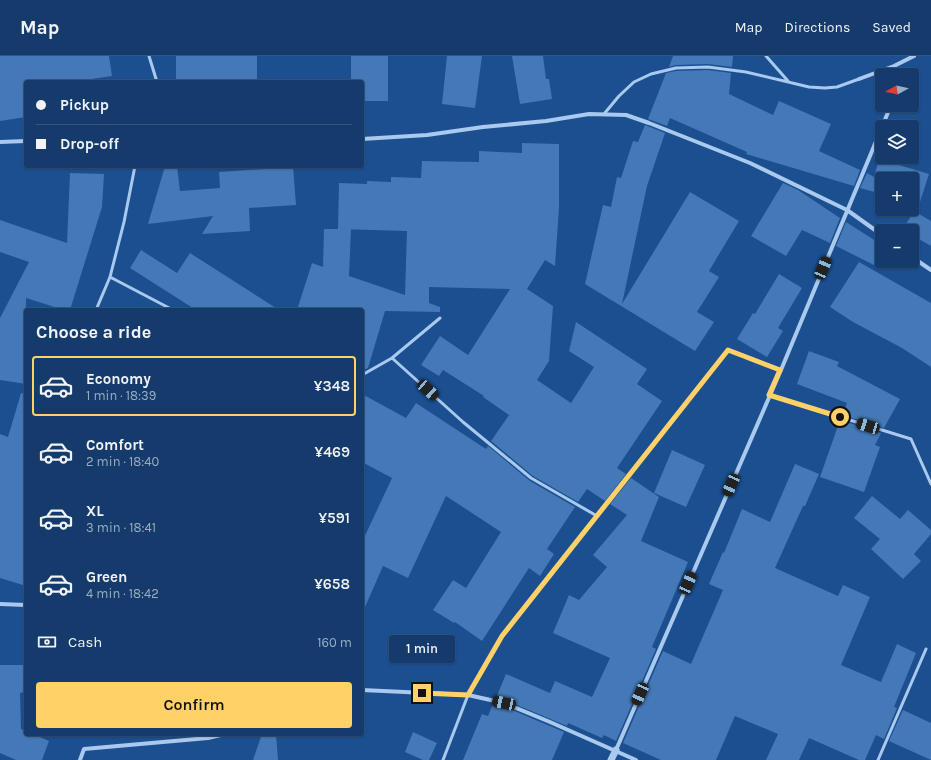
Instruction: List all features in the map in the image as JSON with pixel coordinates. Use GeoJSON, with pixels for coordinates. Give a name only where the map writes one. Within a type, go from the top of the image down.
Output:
{"type":"FeatureCollection","features":[{"type":"Feature","properties":{"kind":"street"},"geometry":{"type":"LineString","coordinates":[[859,79],[894,66],[914,56]]}},
{"type":"Feature","properties":{"kind":"street"},"geometry":{"type":"LineString","coordinates":[[364,139],[427,135],[483,126],[546,121],[589,114],[626,115],[750,163],[847,210],[875,230]]}},
{"type":"Feature","properties":{"kind":"street"},"geometry":{"type":"LineString","coordinates":[[0,142],[24,141]]}},
{"type":"Feature","properties":{"kind":"street"},"geometry":{"type":"LineString","coordinates":[[611,760],[780,370],[875,144]]}},
{"type":"Feature","properties":{"kind":"street"},"geometry":{"type":"LineString","coordinates":[[919,262],[931,270]]}},
{"type":"Feature","properties":{"kind":"street"},"geometry":{"type":"LineString","coordinates":[[0,604],[24,605]]}},
{"type":"Feature","properties":{"kind":"street"},"geometry":{"type":"LineString","coordinates":[[364,690],[468,695],[504,703],[616,750],[636,760]]}},
{"type":"Feature","properties":{"kind":"street"},"geometry":{"type":"LineString","coordinates":[[80,760],[84,749],[216,736]]}},
{"type":"Feature","properties":{"kind":"lane"},"geometry":{"type":"LineString","coordinates":[[149,56],[156,80]]}},
{"type":"Feature","properties":{"kind":"lane"},"geometry":{"type":"LineString","coordinates":[[766,56],[790,82]]}},
{"type":"Feature","properties":{"kind":"lane"},"geometry":{"type":"LineString","coordinates":[[604,114],[619,96],[634,82],[651,74],[676,68],[708,67],[746,72],[809,87],[825,88],[837,87],[859,79]]}},
{"type":"Feature","properties":{"kind":"lane"},"geometry":{"type":"LineString","coordinates":[[97,308],[110,277],[124,222],[135,168]]}},
{"type":"Feature","properties":{"kind":"lane"},"geometry":{"type":"LineString","coordinates":[[110,277],[169,308]]}},
{"type":"Feature","properties":{"kind":"lane"},"geometry":{"type":"LineString","coordinates":[[364,374],[392,358],[440,318]]}},
{"type":"Feature","properties":{"kind":"lane"},"geometry":{"type":"LineString","coordinates":[[443,760],[468,695],[502,636],[728,350],[780,370]]}},
{"type":"Feature","properties":{"kind":"lane"},"geometry":{"type":"LineString","coordinates":[[392,358],[463,422],[531,478],[597,516]]}},
{"type":"Feature","properties":{"kind":"lane"},"geometry":{"type":"LineString","coordinates":[[769,395],[911,439],[931,484]]}},
{"type":"Feature","properties":{"kind":"lane"},"geometry":{"type":"LineString","coordinates":[[878,760],[926,649]]}},
{"type":"Feature","properties":{"kind":"building"},"geometry":{"type":"Polygon","coordinates":[[[0,56],[109,56],[112,76],[85,80],[24,80],[24,117],[0,121],[0,56]]]}},
{"type":"Feature","properties":{"kind":"building"},"geometry":{"type":"Polygon","coordinates":[[[176,56],[257,56],[257,80],[176,80],[176,56]]]}},
{"type":"Feature","properties":{"kind":"building"},"geometry":{"type":"Polygon","coordinates":[[[351,56],[388,56],[388,101],[364,101],[364,80],[351,80],[351,56]]]}},
{"type":"Feature","properties":{"kind":"building"},"geometry":{"type":"Polygon","coordinates":[[[447,56],[482,56],[475,108],[442,104],[447,56]]]}},
{"type":"Feature","properties":{"kind":"building"},"geometry":{"type":"Polygon","coordinates":[[[512,56],[543,56],[546,79],[549,79],[552,99],[520,104],[512,56]]]}},
{"type":"Feature","properties":{"kind":"building"},"geometry":{"type":"Polygon","coordinates":[[[673,56],[733,56],[732,67],[708,64],[676,65],[669,67],[673,56]]]}},
{"type":"Feature","properties":{"kind":"building"},"geometry":{"type":"Polygon","coordinates":[[[708,70],[731,73],[729,94],[773,115],[779,101],[831,124],[819,151],[860,170],[854,186],[746,154],[747,152],[670,118],[667,126],[648,119],[666,73],[676,71],[708,70]]]}},
{"type":"Feature","properties":{"kind":"building"},"geometry":{"type":"Polygon","coordinates":[[[645,125],[665,133],[647,186],[622,304],[690,192],[739,221],[709,271],[719,277],[697,312],[714,322],[695,351],[585,284],[603,205],[611,207],[617,177],[621,178],[633,141],[638,142],[645,125]]]}},
{"type":"Feature","properties":{"kind":"building"},"geometry":{"type":"Polygon","coordinates":[[[522,143],[559,144],[559,208],[555,266],[545,260],[527,289],[553,306],[549,361],[537,380],[571,403],[594,367],[569,351],[576,322],[647,369],[637,384],[662,401],[617,468],[626,474],[605,501],[587,489],[578,502],[533,476],[491,441],[509,415],[483,397],[484,396],[443,370],[439,376],[421,365],[440,336],[468,355],[510,289],[429,287],[429,303],[440,307],[440,312],[385,311],[368,368],[364,369],[364,308],[298,308],[312,263],[323,267],[324,229],[338,229],[339,183],[367,184],[367,181],[391,182],[391,177],[421,178],[422,161],[479,162],[479,151],[522,153],[522,143]],[[351,229],[349,276],[405,295],[407,231],[351,229]]]}},
{"type":"Feature","properties":{"kind":"building"},"geometry":{"type":"Polygon","coordinates":[[[878,164],[896,164],[929,174],[919,205],[919,172],[875,172],[878,164]]]}},
{"type":"Feature","properties":{"kind":"building"},"geometry":{"type":"Polygon","coordinates":[[[164,168],[177,168],[180,191],[220,188],[219,172],[265,168],[293,168],[296,205],[249,208],[250,231],[202,234],[213,216],[148,224],[164,168]]]}},
{"type":"Feature","properties":{"kind":"building"},"geometry":{"type":"Polygon","coordinates":[[[70,173],[104,174],[102,207],[71,308],[58,308],[26,298],[26,308],[24,308],[24,384],[0,380],[0,318],[29,262],[0,252],[0,220],[67,243],[70,173]]]}},
{"type":"Feature","properties":{"kind":"building"},"geometry":{"type":"Polygon","coordinates":[[[867,173],[874,177],[875,173],[875,192],[860,188],[867,173]]]}},
{"type":"Feature","properties":{"kind":"building"},"geometry":{"type":"Polygon","coordinates":[[[783,183],[798,190],[840,218],[830,243],[802,230],[786,256],[751,236],[783,183]]]}},
{"type":"Feature","properties":{"kind":"building"},"geometry":{"type":"Polygon","coordinates":[[[919,214],[931,221],[931,246],[919,239],[919,224],[906,224],[911,216],[919,216],[919,214]]]}},
{"type":"Feature","properties":{"kind":"building"},"geometry":{"type":"Polygon","coordinates":[[[846,222],[875,241],[875,264],[874,265],[836,246],[846,222]]]}},
{"type":"Feature","properties":{"kind":"building"},"geometry":{"type":"Polygon","coordinates":[[[141,250],[177,273],[190,253],[276,308],[193,308],[130,268],[141,250]]]}},
{"type":"Feature","properties":{"kind":"building"},"geometry":{"type":"Polygon","coordinates":[[[859,262],[931,303],[931,367],[902,348],[853,322],[830,307],[859,262]]]}},
{"type":"Feature","properties":{"kind":"building"},"geometry":{"type":"Polygon","coordinates":[[[779,274],[802,288],[778,328],[783,331],[767,357],[737,339],[753,313],[755,314],[779,274]]]}},
{"type":"Feature","properties":{"kind":"building"},"geometry":{"type":"Polygon","coordinates":[[[809,351],[839,362],[837,366],[900,399],[884,428],[842,415],[847,403],[797,384],[809,351]]]}},
{"type":"Feature","properties":{"kind":"building"},"geometry":{"type":"Polygon","coordinates":[[[21,393],[24,394],[24,585],[0,578],[0,434],[8,437],[21,393]]]}},
{"type":"Feature","properties":{"kind":"building"},"geometry":{"type":"Polygon","coordinates":[[[364,395],[406,418],[416,403],[486,449],[488,446],[530,481],[575,507],[547,549],[554,554],[540,576],[529,568],[482,641],[455,622],[454,623],[433,610],[453,580],[466,588],[501,532],[446,496],[408,578],[383,566],[364,609],[364,538],[392,478],[364,463],[364,395]]]}},
{"type":"Feature","properties":{"kind":"building"},"geometry":{"type":"Polygon","coordinates":[[[840,420],[881,433],[875,445],[880,447],[864,492],[820,477],[840,420]]]}},
{"type":"Feature","properties":{"kind":"building"},"geometry":{"type":"Polygon","coordinates":[[[672,450],[705,465],[686,507],[654,493],[672,450]]]}},
{"type":"Feature","properties":{"kind":"building"},"geometry":{"type":"Polygon","coordinates":[[[795,464],[819,474],[775,568],[838,596],[843,585],[870,597],[841,665],[881,682],[897,644],[916,653],[894,707],[897,708],[884,739],[876,735],[865,760],[859,760],[809,738],[799,760],[766,760],[778,734],[735,716],[716,760],[661,760],[623,743],[663,651],[691,664],[723,590],[709,584],[723,552],[724,553],[742,509],[770,522],[795,464]]]}},
{"type":"Feature","properties":{"kind":"building"},"geometry":{"type":"Polygon","coordinates":[[[631,478],[659,497],[641,541],[688,562],[652,647],[656,649],[616,741],[604,735],[602,738],[568,723],[567,726],[505,700],[496,698],[506,674],[550,693],[555,681],[592,697],[610,658],[553,633],[569,595],[579,600],[607,567],[593,555],[627,515],[610,504],[631,478]]]}},
{"type":"Feature","properties":{"kind":"building"},"geometry":{"type":"Polygon","coordinates":[[[872,496],[900,519],[908,510],[931,530],[931,534],[914,554],[921,561],[903,579],[871,549],[880,539],[854,518],[872,496]]]}},
{"type":"Feature","properties":{"kind":"building"},"geometry":{"type":"Polygon","coordinates":[[[0,665],[24,665],[24,692],[20,693],[21,729],[24,730],[24,736],[38,736],[49,741],[42,760],[16,760],[0,753],[0,665]]]}},
{"type":"Feature","properties":{"kind":"building"},"geometry":{"type":"Polygon","coordinates":[[[493,704],[503,706],[564,732],[552,760],[463,760],[482,714],[488,716],[493,704]]]}},
{"type":"Feature","properties":{"kind":"building"},"geometry":{"type":"Polygon","coordinates":[[[903,710],[931,723],[931,760],[889,741],[903,710]]]}},
{"type":"Feature","properties":{"kind":"building"},"geometry":{"type":"Polygon","coordinates":[[[413,732],[437,743],[429,760],[423,760],[405,752],[413,732]]]}},
{"type":"Feature","properties":{"kind":"building"},"geometry":{"type":"Polygon","coordinates":[[[261,736],[276,736],[278,760],[253,760],[261,736]]]}},
{"type":"Feature","properties":{"kind":"route"},"geometry":{"type":"LineString","coordinates":[[422,693],[468,695],[502,636],[539,587],[728,350],[780,370],[769,395],[840,417]]}}]}
